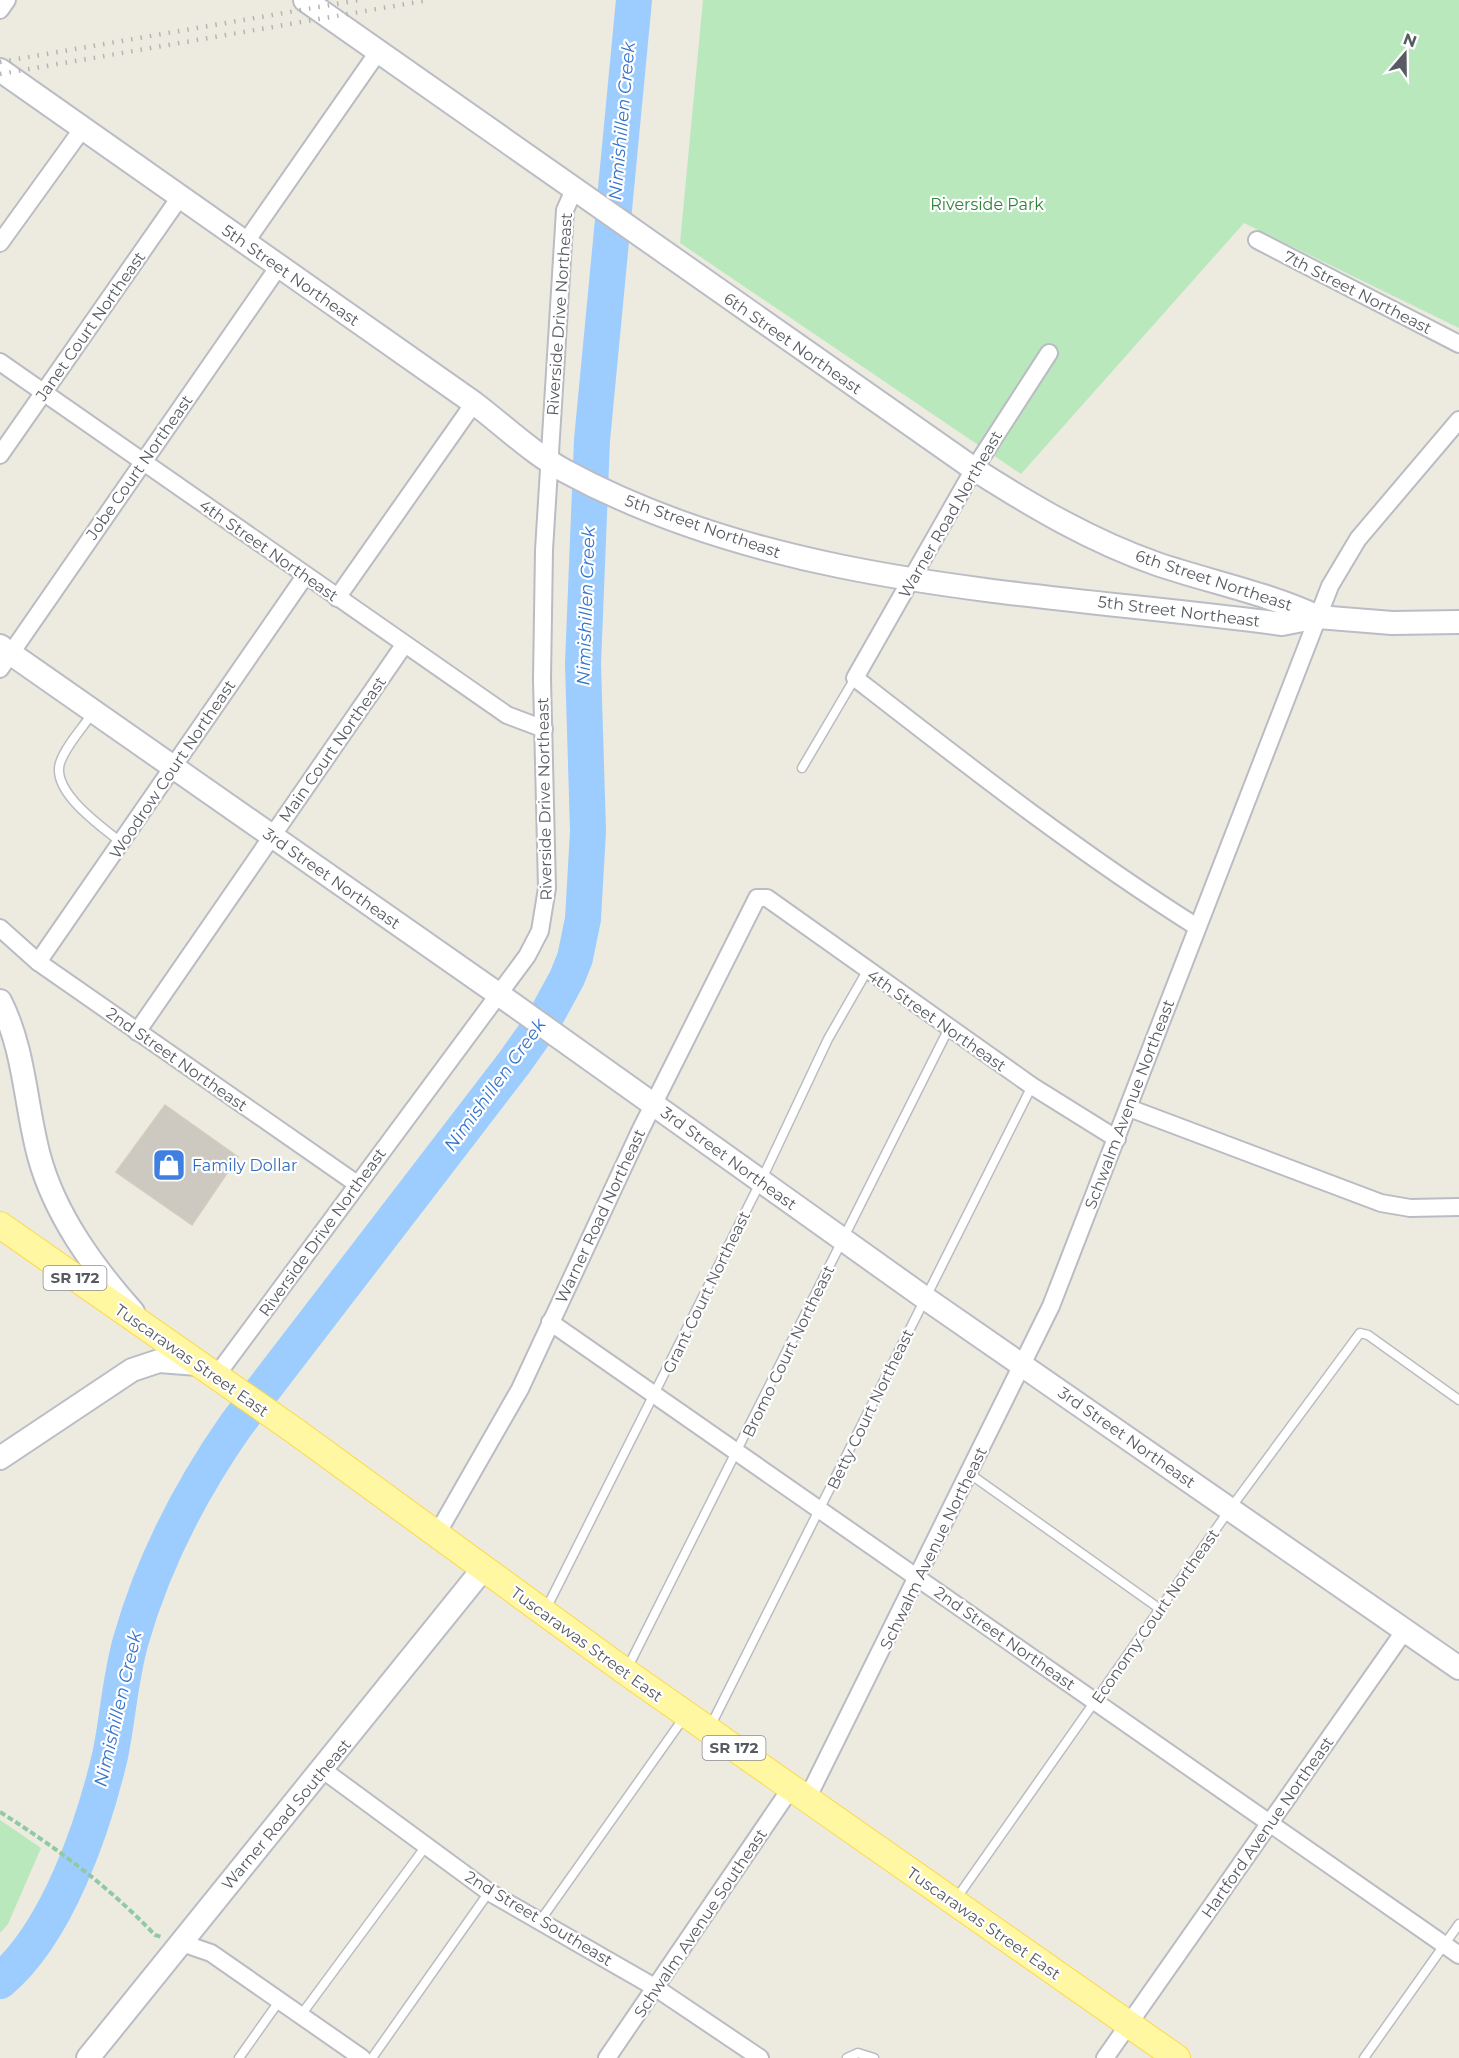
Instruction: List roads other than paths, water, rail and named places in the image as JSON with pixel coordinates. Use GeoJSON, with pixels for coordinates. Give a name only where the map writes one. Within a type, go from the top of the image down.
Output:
{"type":"FeatureCollection","features":[{"type":"Feature","properties":{"kind":"main road","name":"Tuscarawas Street East"},"geometry":{"type":"LineString","coordinates":[[0,1225],[295,1431],[686,1715],[1177,2058]]}},
{"type":"Feature","properties":{"kind":"street"},"geometry":{"type":"LineString","coordinates":[[0,10],[7,0]]}},
{"type":"Feature","properties":{"kind":"street","name":"6th Street Northeast"},"geometry":{"type":"LineString","coordinates":[[305,0],[974,469],[1032,506],[1112,546],[1196,577],[1286,602],[1318,617]]}},
{"type":"Feature","properties":{"kind":"street"},"geometry":{"type":"LineString","coordinates":[[245,243],[378,52]]}},
{"type":"Feature","properties":{"kind":"street","name":"5th Street Northeast"},"geometry":{"type":"LineString","coordinates":[[0,70],[474,403],[556,465],[638,506],[787,556],[913,578],[1282,624],[1318,617]]}},
{"type":"Feature","properties":{"kind":"street"},"geometry":{"type":"LineString","coordinates":[[0,243],[83,128]]}},
{"type":"Feature","properties":{"kind":"street","name":"Riverside Drive Northeast"},"geometry":{"type":"LineString","coordinates":[[214,1375],[357,1184],[504,999],[534,944],[546,903],[543,729],[544,550],[556,465],[565,210],[578,193]]}},
{"type":"Feature","properties":{"kind":"street","name":"Janet Court Northeast"},"geometry":{"type":"LineString","coordinates":[[0,455],[180,197]]}},
{"type":"Feature","properties":{"kind":"street","name":"7th Street Northeast"},"geometry":{"type":"LineString","coordinates":[[1257,240],[1459,344]]}},
{"type":"Feature","properties":{"kind":"street","name":"Jobe Court Northeast"},"geometry":{"type":"LineString","coordinates":[[3,656],[144,463],[279,267]]}},
{"type":"Feature","properties":{"kind":"street","name":"Warner Road Northeast"},"geometry":{"type":"LineString","coordinates":[[855,678],[974,469],[1049,354]]}},
{"type":"Feature","properties":{"kind":"street","name":"4th Street Northeast"},"geometry":{"type":"LineString","coordinates":[[0,362],[507,715],[543,729]]}},
{"type":"Feature","properties":{"kind":"street"},"geometry":{"type":"LineString","coordinates":[[337,598],[474,403]]}},
{"type":"Feature","properties":{"kind":"street","name":"Schwalm Avenue Northeast"},"geometry":{"type":"LineString","coordinates":[[799,1794],[919,1577],[1051,1306],[1338,570],[1358,539],[1459,420]]}},
{"type":"Feature","properties":{"kind":"street","name":"Woodrow Court Northeast"},"geometry":{"type":"LineString","coordinates":[[38,962],[305,576]]}},
{"type":"Feature","properties":{"kind":"street"},"geometry":{"type":"LineString","coordinates":[[1318,617],[1392,623],[1459,622]]}},
{"type":"Feature","properties":{"kind":"street","name":"Main Court Northeast"},"geometry":{"type":"LineString","coordinates":[[138,1032],[404,645]]}},
{"type":"Feature","properties":{"kind":"street","name":"3rd Street Northeast"},"geometry":{"type":"LineString","coordinates":[[3,656],[93,712],[272,836],[654,1104],[925,1298],[1459,1668]]}},
{"type":"Feature","properties":{"kind":"street"},"geometry":{"type":"LineString","coordinates":[[855,678],[1016,803],[1128,884],[1197,927]]}},
{"type":"Feature","properties":{"kind":"street","name":"4th Street Northeast"},"geometry":{"type":"LineString","coordinates":[[761,896],[767,898],[1032,1086],[1117,1139]]}},
{"type":"Feature","properties":{"kind":"street","name":"Warner Road Northeast"},"geometry":{"type":"LineString","coordinates":[[437,1534],[520,1389],[654,1104],[757,898],[761,896]]}},
{"type":"Feature","properties":{"kind":"street","name":"2nd Street Northeast"},"geometry":{"type":"LineString","coordinates":[[0,928],[38,962],[357,1184]]}},
{"type":"Feature","properties":{"kind":"street"},"geometry":{"type":"LineString","coordinates":[[0,1001],[14,1033],[40,1157],[56,1200],[85,1251],[150,1331]]}},
{"type":"Feature","properties":{"kind":"street"},"geometry":{"type":"LineString","coordinates":[[1129,1108],[1381,1203],[1410,1208],[1459,1207]]}},
{"type":"Feature","properties":{"kind":"street","name":"2nd Street Northeast"},"geometry":{"type":"LineString","coordinates":[[550,1322],[1459,1955]]}},
{"type":"Feature","properties":{"kind":"street"},"geometry":{"type":"LineString","coordinates":[[0,1458],[132,1370],[159,1361],[214,1375]]}},
{"type":"Feature","properties":{"kind":"street","name":"Warner Road Southeast"},"geometry":{"type":"LineString","coordinates":[[88,2058],[235,1874],[323,1770],[483,1569]]}},
{"type":"Feature","properties":{"kind":"street","name":"Hartford Avenue Northeast"},"geometry":{"type":"LineString","coordinates":[[1106,2058],[1268,1822],[1405,1630]]}},
{"type":"Feature","properties":{"kind":"street","name":"2nd Street Southeast"},"geometry":{"type":"LineString","coordinates":[[323,1770],[489,1892],[656,1988],[760,2058]]}},
{"type":"Feature","properties":{"kind":"street","name":"Schwalm Avenue Southeast"},"geometry":{"type":"LineString","coordinates":[[607,2058],[799,1794]]}},
{"type":"Feature","properties":{"kind":"street"},"geometry":{"type":"LineString","coordinates":[[182,1943],[211,1953],[362,2058]]}},
{"type":"Feature","properties":{"kind":"lane"},"geometry":{"type":"LineString","coordinates":[[802,768],[855,678]]}},
{"type":"Feature","properties":{"kind":"lane"},"geometry":{"type":"LineString","coordinates":[[93,712],[64,755],[59,775],[67,792],[90,819],[122,843]]}},
{"type":"Feature","properties":{"kind":"lane","name":"Grant Court Northeast"},"geometry":{"type":"LineString","coordinates":[[544,1614],[761,1181],[828,1039],[867,970]]}},
{"type":"Feature","properties":{"kind":"lane","name":"Bromo Court Northeast"},"geometry":{"type":"LineString","coordinates":[[626,1672],[949,1028]]}},
{"type":"Feature","properties":{"kind":"lane","name":"Betty Court Northeast"},"geometry":{"type":"LineString","coordinates":[[709,1731],[1032,1086]]}},
{"type":"Feature","properties":{"kind":"lane","name":"Economy Court Northeast"},"geometry":{"type":"LineString","coordinates":[[954,1902],[1230,1509],[1360,1333],[1368,1335],[1459,1400]]}},
{"type":"Feature","properties":{"kind":"lane"},"geometry":{"type":"LineString","coordinates":[[970,1473],[1160,1609]]}},
{"type":"Feature","properties":{"kind":"lane"},"geometry":{"type":"LineString","coordinates":[[540,1921],[686,1715]]}},
{"type":"Feature","properties":{"kind":"lane"},"geometry":{"type":"LineString","coordinates":[[301,2015],[426,1846]]}},
{"type":"Feature","properties":{"kind":"lane"},"geometry":{"type":"LineString","coordinates":[[372,2058],[489,1892]]}},
{"type":"Feature","properties":{"kind":"lane"},"geometry":{"type":"LineString","coordinates":[[1364,2058],[1459,1924]]}},
{"type":"Feature","properties":{"kind":"lane"},"geometry":{"type":"LineString","coordinates":[[239,2058],[280,2000]]}},
{"type":"Feature","properties":{"kind":"lane"},"geometry":{"type":"LineString","coordinates":[[851,2056],[874,2058]]}},
{"type":"Feature","properties":{"kind":"waterway","name":"Nimishillen Creek"},"geometry":{"type":"LineString","coordinates":[[0,1981],[20,1961],[39,1936],[70,1878],[83,1846],[110,1756],[131,1640],[150,1583],[188,1502],[236,1425],[514,1063],[543,1022],[575,958],[583,919],[588,831],[583,664],[592,440],[634,0]]}},
{"type":"Feature","properties":{"kind":"railway"},"geometry":{"type":"LineString","coordinates":[[0,62],[359,0]]}},
{"type":"Feature","properties":{"kind":"railway"},"geometry":{"type":"LineString","coordinates":[[0,74],[429,0]]}},
{"type":"Feature","properties":{"kind":"place","name":"Family Dollar"},"geometry":{"type":"Point","coordinates":[169,1165]}},
{"type":"Feature","properties":{"kind":"park label","name":"Riverside Park"},"geometry":{"type":"Point","coordinates":[987,204]}}]}
